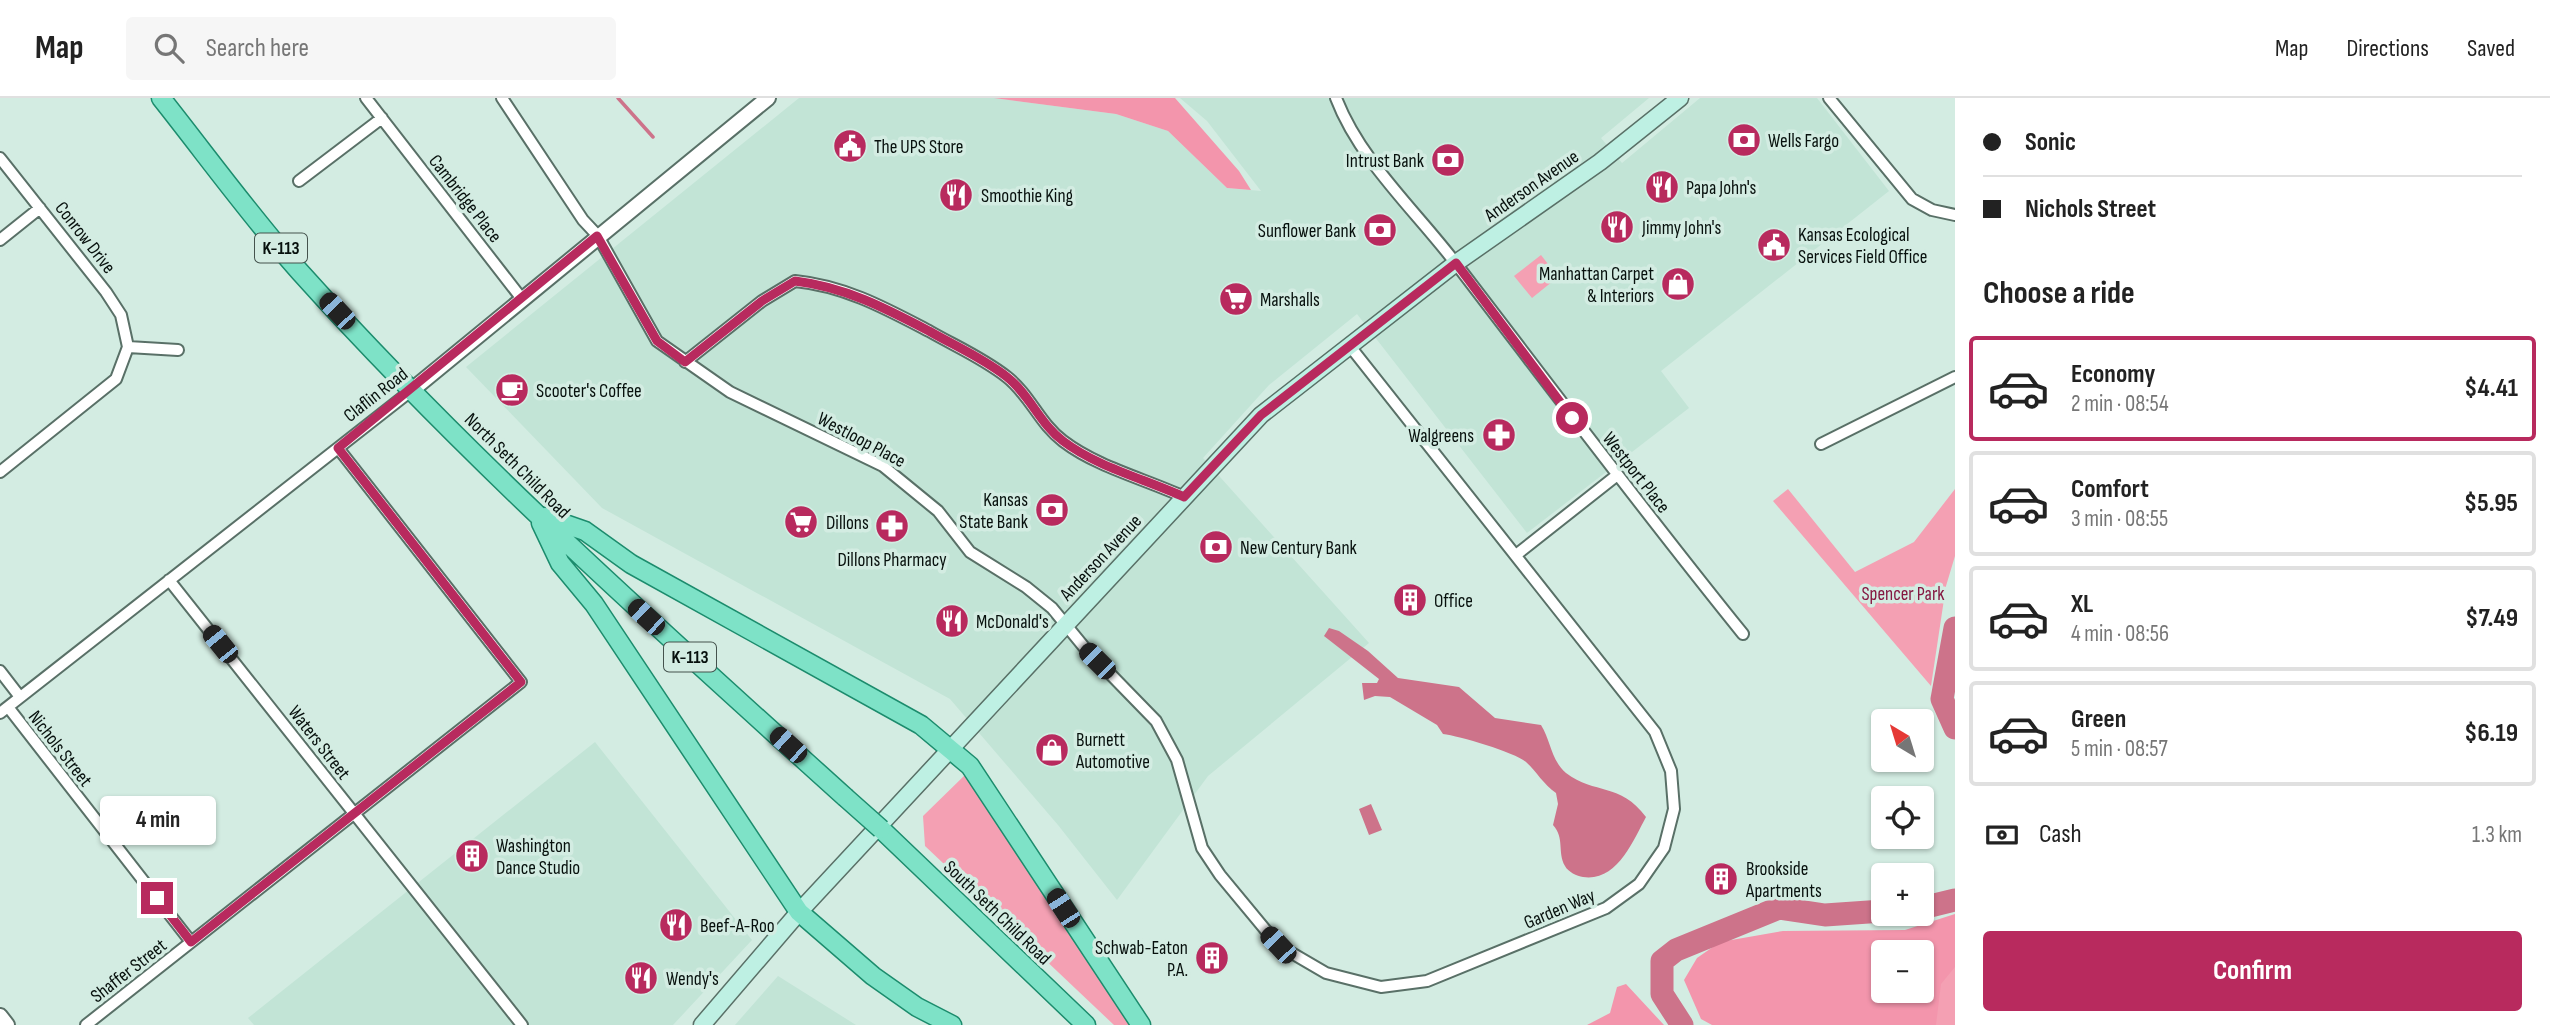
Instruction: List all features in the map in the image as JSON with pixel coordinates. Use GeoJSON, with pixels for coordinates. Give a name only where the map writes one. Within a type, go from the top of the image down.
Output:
{"type":"FeatureCollection","features":[{"type":"Feature","properties":{"kind":"main road","name":"North Seth Child Road"},"geometry":{"type":"LineString","coordinates":[[160,98],[299,270],[412,390],[537,515],[881,829]]}},
{"type":"Feature","properties":{"kind":"main road","name":"Anderson Avenue"},"geometry":{"type":"LineString","coordinates":[[702,1025],[800,912],[1261,415],[1456,263],[1600,162],[1676,100]]}},
{"type":"Feature","properties":{"kind":"main road"},"geometry":{"type":"LineString","coordinates":[[537,515],[585,531],[631,564],[921,725],[951,749],[970,766],[1141,1025]]}},
{"type":"Feature","properties":{"kind":"main road"},"geometry":{"type":"LineString","coordinates":[[537,515],[560,563],[594,604],[800,912],[873,976],[917,1007],[952,1025]]}},
{"type":"Feature","properties":{"kind":"main road","name":"South Seth Child Road"},"geometry":{"type":"LineString","coordinates":[[881,829],[1086,1025]]}},
{"type":"Feature","properties":{"kind":"street","name":"Cambridge Place"},"geometry":{"type":"LineString","coordinates":[[366,98],[522,299]]}},
{"type":"Feature","properties":{"kind":"street","name":"Westloop Place"},"geometry":{"type":"LineString","coordinates":[[502,98],[583,220],[597,236],[657,341],[685,362],[751,403],[883,466],[938,511],[970,552],[1026,587],[1052,608],[1066,625]]}},
{"type":"Feature","properties":{"kind":"street","name":"Claflin Road"},"geometry":{"type":"LineString","coordinates":[[4,710],[412,390],[768,98]]}},
{"type":"Feature","properties":{"kind":"street","name":"Westport Place"},"geometry":{"type":"LineString","coordinates":[[1336,98],[1371,158],[1456,263],[1616,476],[1743,634]]}},
{"type":"Feature","properties":{"kind":"street"},"geometry":{"type":"LineString","coordinates":[[1829,98],[1912,199],[1932,210],[1955,215]]}},
{"type":"Feature","properties":{"kind":"street"},"geometry":{"type":"LineString","coordinates":[[299,181],[382,118]]}},
{"type":"Feature","properties":{"kind":"street","name":"Conrow Drive"},"geometry":{"type":"LineString","coordinates":[[0,158],[121,315],[128,347]]}},
{"type":"Feature","properties":{"kind":"street"},"geometry":{"type":"LineString","coordinates":[[0,240],[40,208]]}},
{"type":"Feature","properties":{"kind":"street"},"geometry":{"type":"LineString","coordinates":[[685,362],[762,301],[795,281],[850,292],[881,305],[968,351],[1007,377],[1028,396],[1050,428],[1076,450],[1184,497]]}},
{"type":"Feature","properties":{"kind":"street","name":"Garden Way"},"geometry":{"type":"LineString","coordinates":[[1066,625],[1156,721],[1177,761],[1202,848],[1252,918],[1278,945],[1306,964],[1343,979],[1381,987],[1427,981],[1606,908],[1639,884],[1664,848],[1674,809],[1671,771],[1654,732],[1349,345]]}},
{"type":"Feature","properties":{"kind":"street"},"geometry":{"type":"LineString","coordinates":[[0,472],[116,379],[128,347],[178,350]]}},
{"type":"Feature","properties":{"kind":"street"},"geometry":{"type":"LineString","coordinates":[[1821,444],[1955,377]]}},
{"type":"Feature","properties":{"kind":"street","name":"Shaffer Street"},"geometry":{"type":"LineString","coordinates":[[86,1025],[521,682],[338,448]]}},
{"type":"Feature","properties":{"kind":"street"},"geometry":{"type":"LineString","coordinates":[[1516,555],[1616,476]]}},
{"type":"Feature","properties":{"kind":"street","name":"Waters Street"},"geometry":{"type":"LineString","coordinates":[[169,580],[522,1025]]}},
{"type":"Feature","properties":{"kind":"street","name":"Nichols Street"},"geometry":{"type":"LineString","coordinates":[[0,671],[20,697]]}},
{"type":"Feature","properties":{"kind":"street","name":"Nichols Street"},"geometry":{"type":"LineString","coordinates":[[4,710],[191,942]]}},
{"type":"Feature","properties":{"kind":"street"},"geometry":{"type":"LineString","coordinates":[[0,1016],[7,1025]]}},
{"type":"Feature","properties":{"kind":"shaded area"},"geometry":{"type":"Polygon","coordinates":[[[799,98],[994,98],[1116,114],[1168,131],[1227,188],[1261,191],[1207,121],[1180,98],[1649,98],[1601,138],[1622,163],[1700,98],[1817,98],[1889,191],[1661,371],[1689,408],[1527,533],[1357,314],[1269,385],[1203,458],[1369,643],[1208,776],[1117,900],[1058,825],[950,699],[602,508],[466,367],[799,98]]]}},
{"type":"Feature","properties":{"kind":"shaded area"},"geometry":{"type":"Polygon","coordinates":[[[994,98],[1175,98],[1239,171],[1251,190],[1227,188],[1168,131],[1116,114],[994,98]]]}},
{"type":"Feature","properties":{"kind":"shaded area"},"geometry":{"type":"Polygon","coordinates":[[[1329,628],[1339,631],[1368,651],[1398,678],[1459,687],[1495,718],[1541,725],[1557,762],[1566,773],[1577,780],[1627,798],[1646,817],[1622,858],[1614,867],[1595,877],[1583,877],[1570,872],[1563,861],[1559,835],[1553,825],[1558,804],[1556,793],[1530,766],[1520,758],[1499,749],[1443,734],[1437,725],[1390,697],[1375,696],[1364,700],[1362,683],[1377,683],[1379,679],[1324,636],[1329,628]]]}},
{"type":"Feature","properties":{"kind":"shaded area"},"geometry":{"type":"Polygon","coordinates":[[[595,742],[752,940],[673,1025],[254,1025],[248,1018],[595,742]]]}},
{"type":"Feature","properties":{"kind":"shaded area"},"geometry":{"type":"Polygon","coordinates":[[[1371,804],[1382,830],[1369,835],[1359,809],[1371,804]]]}},
{"type":"Feature","properties":{"kind":"shaded area"},"geometry":{"type":"Polygon","coordinates":[[[1955,914],[1955,967],[1941,984],[1936,1025],[1712,1025],[1701,1019],[1684,980],[1697,958],[1720,942],[1783,931],[1905,930],[1918,926],[1934,926],[1934,921],[1955,914]]]}},
{"type":"Feature","properties":{"kind":"shaded area"},"geometry":{"type":"Polygon","coordinates":[[[778,976],[856,1025],[735,1025],[778,976]]]}},
{"type":"Feature","properties":{"kind":"shaded area"},"geometry":{"type":"Polygon","coordinates":[[[1626,984],[1664,1025],[1587,1025],[1610,1013],[1617,987],[1626,984]]]}},
{"type":"Feature","properties":{"kind":"green space"},"geometry":{"type":"Polygon","coordinates":[[[1541,255],[1558,277],[1532,298],[1514,276],[1541,255]]]}},
{"type":"Feature","properties":{"kind":"green space","name":"Spencer Park"},"geometry":{"type":"Polygon","coordinates":[[[1788,489],[1855,572],[1914,542],[1955,489],[1955,556],[1946,586],[1931,686],[1773,501],[1788,489]]]}},
{"type":"Feature","properties":{"kind":"green space"},"geometry":{"type":"Polygon","coordinates":[[[966,774],[1131,1025],[1114,1025],[925,846],[923,816],[966,774]]]}},
{"type":"Feature","properties":{"kind":"green space"},"geometry":{"type":"Polygon","coordinates":[[[1955,954],[1955,1025],[1923,1025],[1927,1003],[1934,1003],[1934,969],[1955,954]]]}},
{"type":"Feature","properties":{"kind":"waterway"},"geometry":{"type":"LineString","coordinates":[[618,98],[653,137]]}},
{"type":"Feature","properties":{"kind":"waterway"},"geometry":{"type":"LineString","coordinates":[[1955,628],[1942,699],[1955,728]]}},
{"type":"Feature","properties":{"kind":"waterway"},"geometry":{"type":"LineString","coordinates":[[1934,905],[1955,900]]}},
{"type":"Feature","properties":{"kind":"waterway"},"geometry":{"type":"LineString","coordinates":[[1682,1025],[1662,994],[1662,961],[1676,950],[1779,908],[1825,915],[1871,912]]}},
{"type":"Feature","properties":{"kind":"place","name":"Wells Fargo"},"geometry":{"type":"Point","coordinates":[1744,140]}},
{"type":"Feature","properties":{"kind":"place","name":"The UPS Store"},"geometry":{"type":"Point","coordinates":[850,146]}},
{"type":"Feature","properties":{"kind":"place","name":"Intrust Bank"},"geometry":{"type":"Point","coordinates":[1448,160]}},
{"type":"Feature","properties":{"kind":"place","name":"Papa John's"},"geometry":{"type":"Point","coordinates":[1662,187]}},
{"type":"Feature","properties":{"kind":"place","name":"Smoothie King"},"geometry":{"type":"Point","coordinates":[956,195]}},
{"type":"Feature","properties":{"kind":"place","name":"Jimmy John's"},"geometry":{"type":"Point","coordinates":[1617,227]}},
{"type":"Feature","properties":{"kind":"place","name":"Sunflower Bank"},"geometry":{"type":"Point","coordinates":[1380,230]}},
{"type":"Feature","properties":{"kind":"place","name":"Kansas Ecological Services Field Office"},"geometry":{"type":"Point","coordinates":[1774,245]}},
{"type":"Feature","properties":{"kind":"place","name":"Manhattan Carpet & Interiors"},"geometry":{"type":"Point","coordinates":[1678,284]}},
{"type":"Feature","properties":{"kind":"place","name":"Marshalls"},"geometry":{"type":"Point","coordinates":[1236,299]}},
{"type":"Feature","properties":{"kind":"place","name":"Scooter's Coffee"},"geometry":{"type":"Point","coordinates":[512,390]}},
{"type":"Feature","properties":{"kind":"place","name":"Walgreens"},"geometry":{"type":"Point","coordinates":[1499,435]}},
{"type":"Feature","properties":{"kind":"place","name":"Kansas State Bank"},"geometry":{"type":"Point","coordinates":[1052,510]}},
{"type":"Feature","properties":{"kind":"place","name":"Dillons"},"geometry":{"type":"Point","coordinates":[801,522]}},
{"type":"Feature","properties":{"kind":"place","name":"Dillons Pharmacy"},"geometry":{"type":"Point","coordinates":[892,526]}},
{"type":"Feature","properties":{"kind":"place","name":"New Century Bank"},"geometry":{"type":"Point","coordinates":[1216,547]}},
{"type":"Feature","properties":{"kind":"place","name":"Office"},"geometry":{"type":"Point","coordinates":[1410,600]}},
{"type":"Feature","properties":{"kind":"place","name":"McDonald's"},"geometry":{"type":"Point","coordinates":[952,621]}},
{"type":"Feature","properties":{"kind":"place","name":"Burnett Automotive"},"geometry":{"type":"Point","coordinates":[1052,750]}},
{"type":"Feature","properties":{"kind":"place","name":"Washington Dance Studio"},"geometry":{"type":"Point","coordinates":[472,856]}},
{"type":"Feature","properties":{"kind":"place","name":"Brookside Apartments"},"geometry":{"type":"Point","coordinates":[1721,879]}},
{"type":"Feature","properties":{"kind":"place","name":"Beef-A-Roo"},"geometry":{"type":"Point","coordinates":[676,925]}},
{"type":"Feature","properties":{"kind":"place","name":"Schwab-Eaton P.A."},"geometry":{"type":"Point","coordinates":[1212,958]}},
{"type":"Feature","properties":{"kind":"place","name":"Wendy's"},"geometry":{"type":"Point","coordinates":[641,978]}},
{"type":"Feature","properties":{"kind":"route"},"geometry":{"type":"LineString","coordinates":[[157,898],[191,942],[521,682],[338,448],[597,236],[657,341],[685,362],[702,352],[762,301],[795,281],[850,292],[881,305],[977,357],[1007,377],[1028,396],[1061,440],[1076,450],[1184,497],[1261,415],[1456,263],[1572,418]]}}]}
